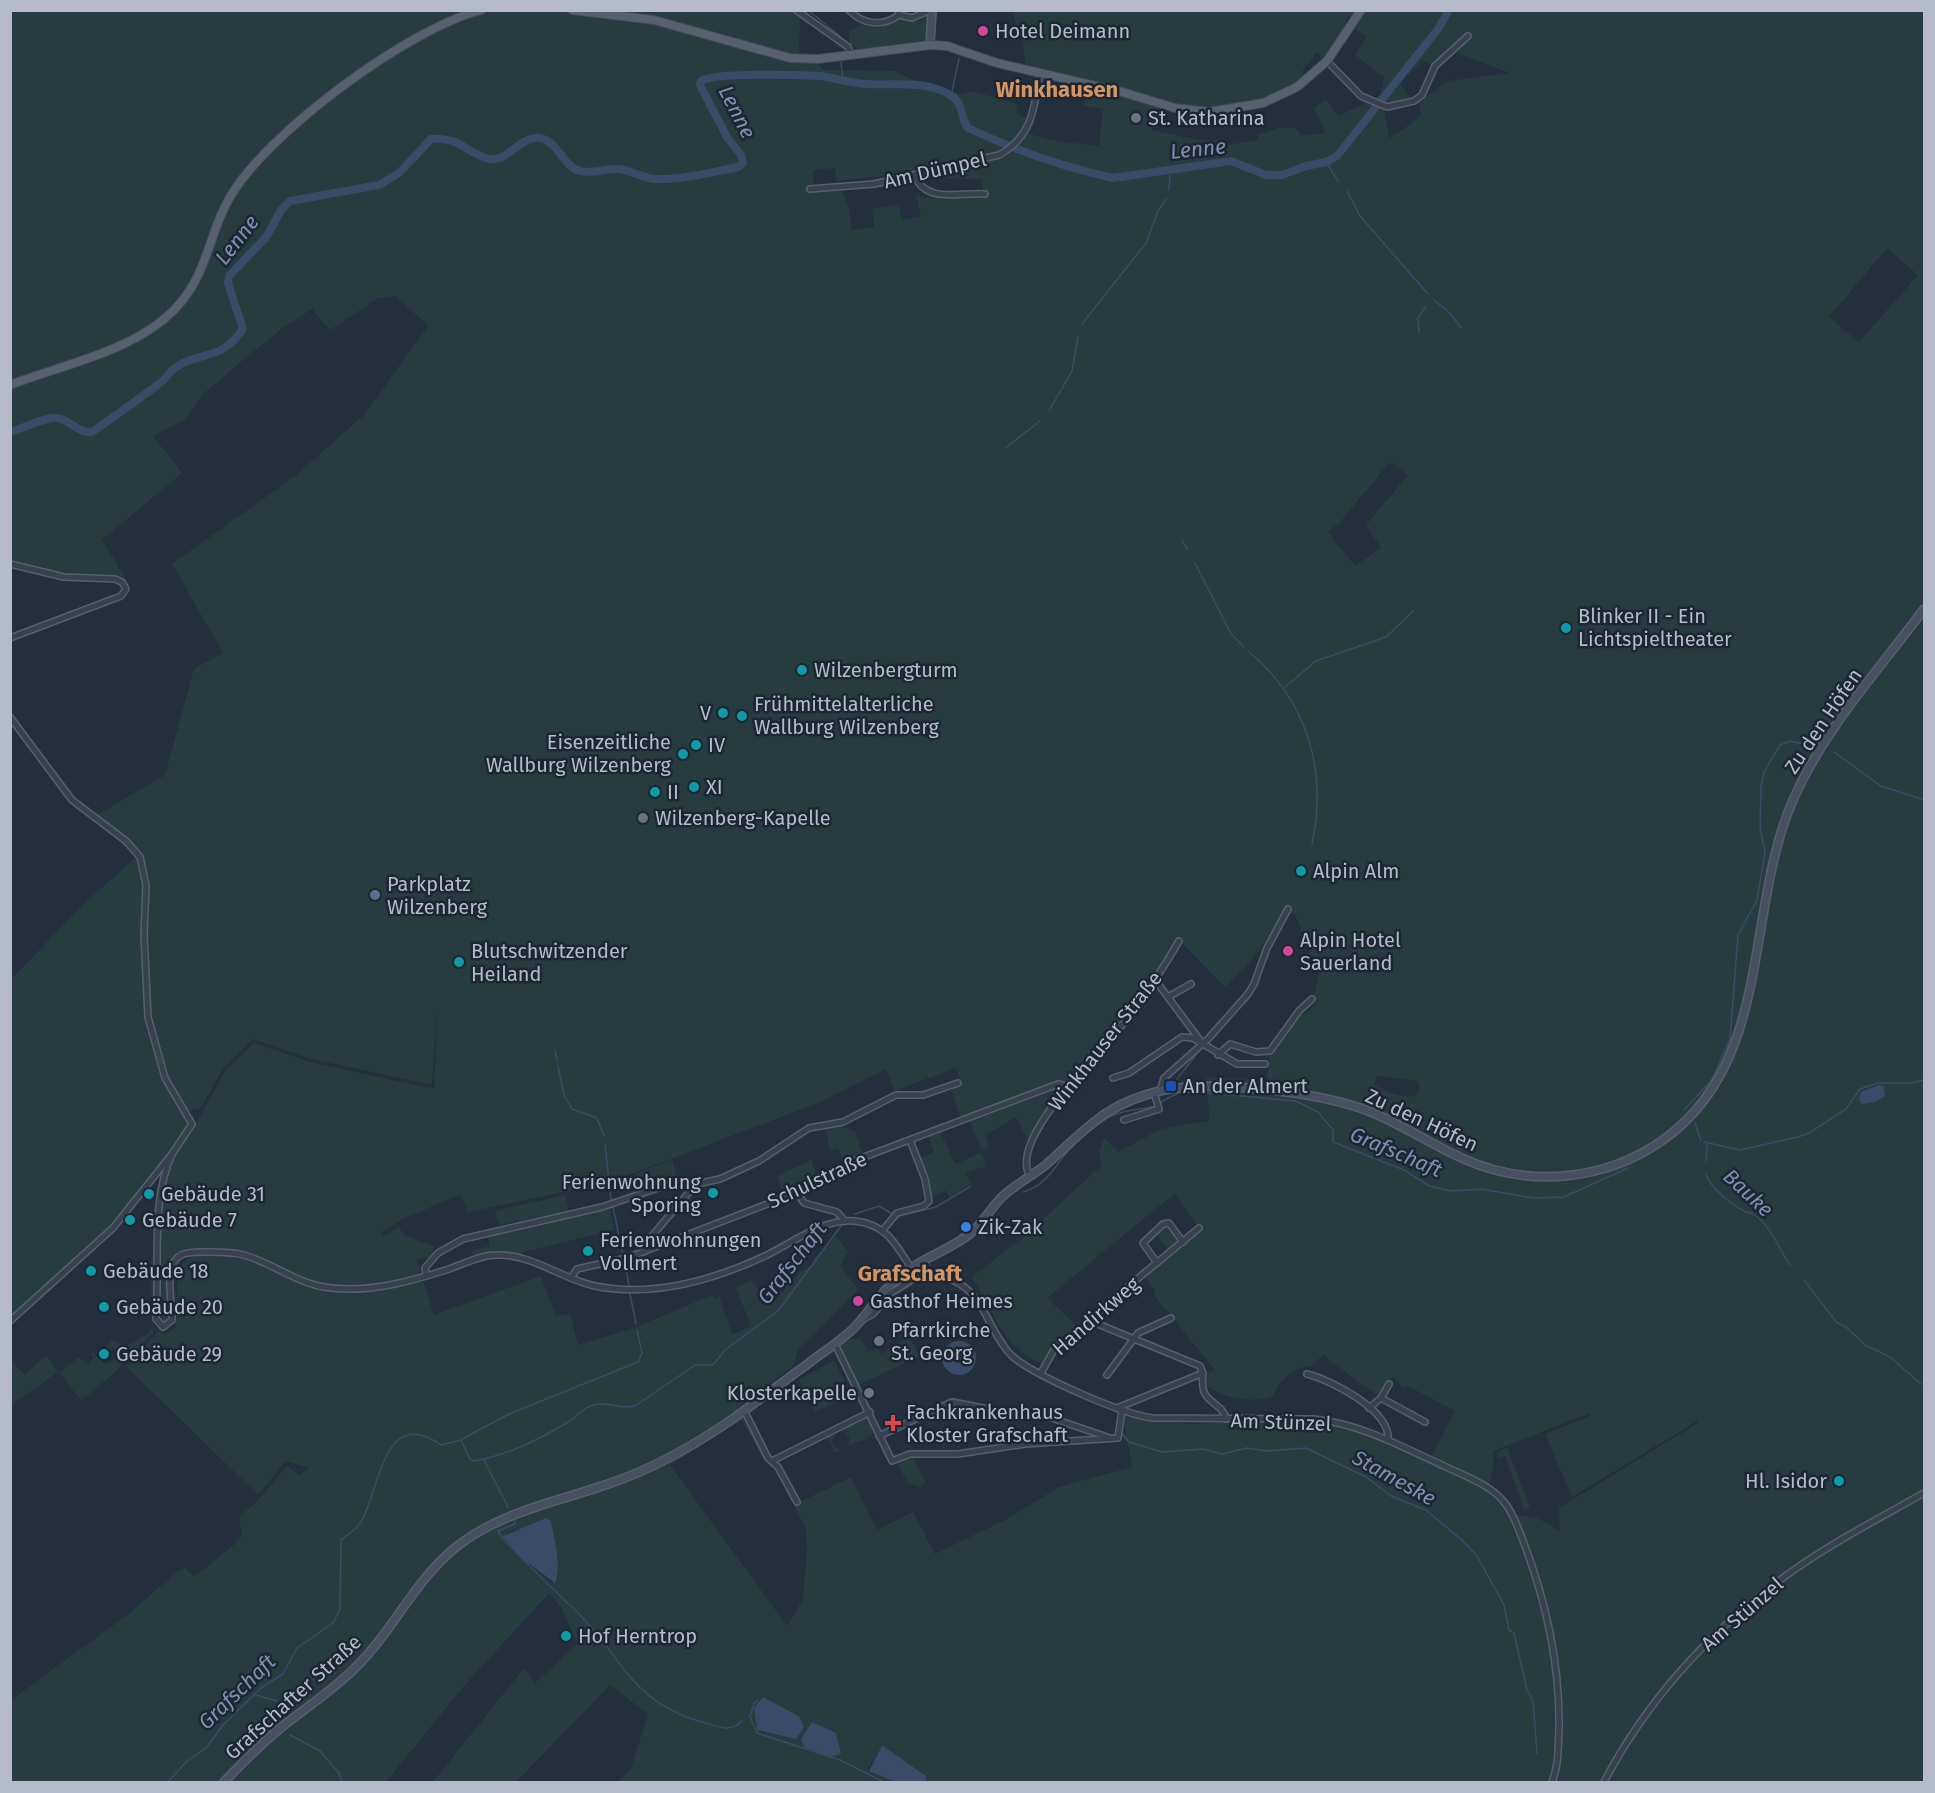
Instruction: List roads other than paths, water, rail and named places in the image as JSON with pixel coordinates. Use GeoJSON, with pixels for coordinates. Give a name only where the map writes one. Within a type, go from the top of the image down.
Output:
{"type":"FeatureCollection","features":[{"type":"Feature","properties":{"kind":"main road"},"geometry":{"type":"LineString","coordinates":[[10,385],[121,344],[161,320],[183,300],[198,276],[233,191],[276,143],[324,102],[404,44],[435,27],[481,10]]}},
{"type":"Feature","properties":{"kind":"main road"},"geometry":{"type":"LineString","coordinates":[[572,10],[654,20],[784,57],[810,59],[930,45],[1122,92],[1175,108],[1209,112],[1239,109],[1275,99],[1307,80],[1327,61],[1361,10]]}},
{"type":"Feature","properties":{"kind":"street"},"geometry":{"type":"LineString","coordinates":[[849,10],[861,21],[869,23],[879,23],[898,13],[912,18],[931,10],[930,45]]}},
{"type":"Feature","properties":{"kind":"street"},"geometry":{"type":"LineString","coordinates":[[797,11],[848,47],[851,54]]}},
{"type":"Feature","properties":{"kind":"street"},"geometry":{"type":"LineString","coordinates":[[1327,61],[1361,96],[1372,103],[1387,107],[1414,101],[1424,92],[1436,66],[1468,36]]}},
{"type":"Feature","properties":{"kind":"street","name":"Am Dümpel"},"geometry":{"type":"LineString","coordinates":[[810,189],[874,184],[990,158],[1005,152],[1015,143],[1031,121],[1040,73]]}},
{"type":"Feature","properties":{"kind":"street"},"geometry":{"type":"LineString","coordinates":[[915,176],[923,189],[934,194],[985,194]]}},
{"type":"Feature","properties":{"kind":"street"},"geometry":{"type":"LineString","coordinates":[[10,564],[64,577],[117,579],[126,589],[121,597],[10,638]]}},
{"type":"Feature","properties":{"kind":"street","name":"Zu den Höfen"},"geometry":{"type":"LineString","coordinates":[[581,1493],[633,1475],[667,1460],[744,1410],[835,1344],[861,1320],[889,1285],[912,1267],[969,1234],[1004,1195],[1030,1176],[1099,1117],[1124,1104],[1157,1092],[1192,1087],[1223,1087],[1329,1100],[1382,1117],[1475,1164],[1526,1176],[1567,1176],[1601,1169],[1640,1154],[1661,1142],[1701,1105],[1720,1078],[1733,1051],[1747,1006],[1772,863],[1786,818],[1804,776],[1847,708],[1924,609]]}},
{"type":"Feature","properties":{"kind":"street"},"geometry":{"type":"LineString","coordinates":[[10,717],[72,800],[126,841],[141,861],[146,885],[144,934],[148,1017],[165,1078],[192,1124],[172,1154],[108,1234],[10,1321]]}},
{"type":"Feature","properties":{"kind":"street"},"geometry":{"type":"LineString","coordinates":[[1124,1120],[1159,1109],[1157,1092],[1164,1078],[1202,1044],[1252,987],[1260,961],[1288,909]]}},
{"type":"Feature","properties":{"kind":"street","name":"Winkhauser Straße"},"geometry":{"type":"LineString","coordinates":[[1030,1176],[1026,1166],[1028,1152],[1046,1117],[1068,1086],[1110,1041],[1156,981],[1179,941]]}},
{"type":"Feature","properties":{"kind":"street"},"geometry":{"type":"LineString","coordinates":[[1156,981],[1202,1044]]}},
{"type":"Feature","properties":{"kind":"street"},"geometry":{"type":"LineString","coordinates":[[1168,997],[1191,984]]}},
{"type":"Feature","properties":{"kind":"street"},"geometry":{"type":"LineString","coordinates":[[1218,1055],[1230,1044],[1250,1051],[1270,1051],[1299,1011],[1312,999]]}},
{"type":"Feature","properties":{"kind":"street"},"geometry":{"type":"LineString","coordinates":[[1113,1078],[1130,1073],[1182,1037],[1193,1038],[1218,1055],[1241,1065],[1265,1064]]}},
{"type":"Feature","properties":{"kind":"street"},"geometry":{"type":"LineString","coordinates":[[426,1276],[425,1268],[436,1254],[473,1236],[609,1204],[670,1184],[698,1184],[720,1179],[746,1168],[809,1128],[843,1122],[897,1094],[926,1095],[958,1083]]}},
{"type":"Feature","properties":{"kind":"street","name":"Schulstraße"},"geometry":{"type":"LineString","coordinates":[[571,1278],[577,1269],[620,1260],[643,1252],[797,1192],[856,1160],[1058,1084],[1068,1086]]}},
{"type":"Feature","properties":{"kind":"street"},"geometry":{"type":"LineString","coordinates":[[883,1230],[895,1215],[925,1205],[929,1201],[926,1183],[910,1140]]}},
{"type":"Feature","properties":{"kind":"street"},"geometry":{"type":"LineString","coordinates":[[172,1154],[163,1185],[158,1238],[156,1319],[161,1326],[168,1325],[172,1320],[172,1268],[179,1257],[188,1253],[242,1254],[303,1281],[323,1287],[357,1290],[426,1276],[484,1257],[500,1255],[514,1257],[571,1278],[610,1288],[669,1288],[744,1265],[815,1230],[845,1221],[859,1222],[883,1230],[890,1236],[912,1267],[921,1274],[891,1293],[873,1314],[861,1320]]}},
{"type":"Feature","properties":{"kind":"street"},"geometry":{"type":"LineString","coordinates":[[152,1179],[158,1179],[163,1185]]}},
{"type":"Feature","properties":{"kind":"street"},"geometry":{"type":"LineString","coordinates":[[643,1252],[651,1237],[698,1184]]}},
{"type":"Feature","properties":{"kind":"street"},"geometry":{"type":"LineString","coordinates":[[797,1192],[804,1203],[840,1213],[845,1221]]}},
{"type":"Feature","properties":{"kind":"street","name":"Handirkweg"},"geometry":{"type":"LineString","coordinates":[[1157,1263],[1143,1243],[1156,1230],[1168,1222],[1183,1242]]}},
{"type":"Feature","properties":{"kind":"street","name":"Handirkweg"},"geometry":{"type":"LineString","coordinates":[[1041,1373],[1057,1346],[1093,1322],[1101,1308],[1199,1228]]}},
{"type":"Feature","properties":{"kind":"street","name":"Am Stünzel"},"geometry":{"type":"LineString","coordinates":[[921,1274],[950,1278],[964,1286],[978,1302],[1008,1352],[1041,1373],[1120,1409],[1153,1418],[1325,1420],[1388,1439],[1489,1489],[1502,1499],[1510,1511],[1531,1562],[1549,1622],[1559,1699],[1558,1751],[1552,1782]]}},
{"type":"Feature","properties":{"kind":"street"},"geometry":{"type":"LineString","coordinates":[[1107,1375],[1131,1339],[1145,1328],[1171,1318]]}},
{"type":"Feature","properties":{"kind":"street"},"geometry":{"type":"LineString","coordinates":[[1093,1322],[1198,1365],[1203,1373],[1204,1393],[1223,1411],[1226,1419]]}},
{"type":"Feature","properties":{"kind":"street"},"geometry":{"type":"LineString","coordinates":[[835,1344],[892,1461],[910,1454],[964,1453],[1025,1444],[1118,1438],[1120,1409],[1203,1373]]}},
{"type":"Feature","properties":{"kind":"street"},"geometry":{"type":"LineString","coordinates":[[1307,1374],[1336,1386],[1369,1408],[1386,1428],[1388,1439]]}},
{"type":"Feature","properties":{"kind":"street"},"geometry":{"type":"LineString","coordinates":[[1369,1408],[1381,1398],[1389,1384]]}},
{"type":"Feature","properties":{"kind":"street"},"geometry":{"type":"LineString","coordinates":[[1381,1398],[1425,1422]]}},
{"type":"Feature","properties":{"kind":"street"},"geometry":{"type":"LineString","coordinates":[[879,1436],[952,1402],[999,1411],[1031,1411],[1113,1439]]}},
{"type":"Feature","properties":{"kind":"street"},"geometry":{"type":"LineString","coordinates":[[744,1410],[796,1502]]}},
{"type":"Feature","properties":{"kind":"street"},"geometry":{"type":"LineString","coordinates":[[772,1461],[870,1413]]}},
{"type":"Feature","properties":{"kind":"street","name":"Grafschafter Straße"},"geometry":{"type":"LineString","coordinates":[[224,1782],[268,1738],[352,1671],[382,1638],[426,1577],[457,1546],[505,1519],[581,1493]]}},
{"type":"Feature","properties":{"kind":"street","name":"Am Stünzel"},"geometry":{"type":"LineString","coordinates":[[1604,1782],[1645,1713],[1677,1673],[1708,1642],[1791,1572],[1924,1493]]}},
{"type":"Feature","properties":{"kind":"water"},"geometry":{"type":"Polygon","coordinates":[[[1879,1085],[1884,1087],[1885,1096],[1875,1102],[1862,1104],[1859,1099],[1861,1092],[1879,1085]]]}},
{"type":"Feature","properties":{"kind":"water"},"geometry":{"type":"Polygon","coordinates":[[[959,1341],[971,1346],[976,1358],[971,1370],[959,1375],[947,1370],[942,1358],[947,1346],[959,1341]]]}},
{"type":"Feature","properties":{"kind":"water"},"geometry":{"type":"Polygon","coordinates":[[[546,1518],[551,1521],[557,1553],[558,1569],[555,1583],[521,1558],[503,1536],[546,1518]]]}},
{"type":"Feature","properties":{"kind":"water"},"geometry":{"type":"Polygon","coordinates":[[[763,1697],[799,1716],[804,1727],[796,1739],[757,1730],[754,1708],[763,1697]]]}},
{"type":"Feature","properties":{"kind":"water"},"geometry":{"type":"Polygon","coordinates":[[[812,1722],[836,1733],[841,1754],[831,1757],[804,1747],[801,1739],[812,1722]]]}},
{"type":"Feature","properties":{"kind":"water"},"geometry":{"type":"Polygon","coordinates":[[[882,1745],[926,1776],[926,1782],[895,1782],[869,1771],[882,1745]]]}},
{"type":"Feature","properties":{"kind":"waterway"},"geometry":{"type":"LineString","coordinates":[[808,10],[847,42]]}},
{"type":"Feature","properties":{"kind":"waterway","name":"Lenne"},"geometry":{"type":"LineString","coordinates":[[10,432],[53,418],[67,421],[82,431],[92,432],[135,402],[176,367],[219,351],[235,339],[243,329],[228,283],[229,276],[267,236],[281,210],[290,201],[379,185],[399,173],[431,139],[450,140],[482,157],[496,159],[532,138],[539,138],[551,143],[569,164],[580,171],[622,169],[656,179],[697,175],[738,167],[743,163],[741,155],[727,137],[700,85],[701,81],[708,78],[738,75],[820,76],[854,83],[910,84],[931,87],[956,99],[968,128],[1039,157],[1113,178],[1231,161],[1266,175],[1282,175],[1306,166],[1326,162],[1337,156],[1438,29],[1449,10]]}},
{"type":"Feature","properties":{"kind":"waterway"},"geometry":{"type":"LineString","coordinates":[[951,96],[959,59]]}},
{"type":"Feature","properties":{"kind":"waterway"},"geometry":{"type":"LineString","coordinates":[[841,62],[843,80]]}},
{"type":"Feature","properties":{"kind":"waterway"},"geometry":{"type":"LineString","coordinates":[[1326,162],[1338,181]]}},
{"type":"Feature","properties":{"kind":"waterway"},"geometry":{"type":"LineString","coordinates":[[1169,190],[1170,171]]}},
{"type":"Feature","properties":{"kind":"waterway"},"geometry":{"type":"LineString","coordinates":[[1347,191],[1360,216],[1428,294]]}},
{"type":"Feature","properties":{"kind":"waterway"},"geometry":{"type":"LineString","coordinates":[[1082,324],[1146,243],[1158,211],[1166,199]]}},
{"type":"Feature","properties":{"kind":"waterway"},"geometry":{"type":"LineString","coordinates":[[1434,300],[1451,314],[1461,328]]}},
{"type":"Feature","properties":{"kind":"waterway"},"geometry":{"type":"LineString","coordinates":[[1419,333],[1418,318],[1426,306]]}},
{"type":"Feature","properties":{"kind":"waterway"},"geometry":{"type":"LineString","coordinates":[[1049,411],[1072,371],[1078,337]]}},
{"type":"Feature","properties":{"kind":"waterway"},"geometry":{"type":"LineString","coordinates":[[1005,448],[1040,421]]}},
{"type":"Feature","properties":{"kind":"waterway"},"geometry":{"type":"LineString","coordinates":[[1182,541],[1188,550]]}},
{"type":"Feature","properties":{"kind":"waterway"},"geometry":{"type":"LineString","coordinates":[[1195,563],[1231,634],[1244,647]]}},
{"type":"Feature","properties":{"kind":"waterway"},"geometry":{"type":"LineString","coordinates":[[1285,687],[1316,661],[1386,637],[1413,611]]}},
{"type":"Feature","properties":{"kind":"waterway"},"geometry":{"type":"LineString","coordinates":[[1248,651],[1285,691],[1308,738],[1317,789],[1312,844]]}},
{"type":"Feature","properties":{"kind":"waterway"},"geometry":{"type":"LineString","coordinates":[[1684,1110],[1711,1081],[1730,1039],[1738,935],[1757,900],[1765,852],[1760,828],[1761,786],[1764,772],[1780,745],[1790,741],[1808,745]]}},
{"type":"Feature","properties":{"kind":"waterway"},"geometry":{"type":"LineString","coordinates":[[1834,752],[1881,786],[1924,800]]}},
{"type":"Feature","properties":{"kind":"waterway"},"geometry":{"type":"LineString","coordinates":[[555,1051],[557,1060]]}},
{"type":"Feature","properties":{"kind":"waterway"},"geometry":{"type":"LineString","coordinates":[[1173,1084],[1199,1051]]}},
{"type":"Feature","properties":{"kind":"waterway"},"geometry":{"type":"LineString","coordinates":[[558,1066],[564,1095],[572,1109],[597,1118],[604,1136]]}},
{"type":"Feature","properties":{"kind":"waterway","name":"Grafschaft"},"geometry":{"type":"LineString","coordinates":[[1704,1142],[1740,1150],[1798,1137],[1809,1133],[1846,1109],[1860,1089],[1878,1083],[1912,1083],[1924,1080]]}},
{"type":"Feature","properties":{"kind":"waterway","name":"Grafschaft"},"geometry":{"type":"LineString","coordinates":[[1159,1103],[1178,1093],[1197,1092],[1296,1101],[1318,1112],[1333,1130],[1333,1142],[1404,1170],[1429,1186],[1452,1191],[1481,1189],[1533,1198],[1564,1197],[1628,1168]]}},
{"type":"Feature","properties":{"kind":"waterway","name":"Grafschaft"},"geometry":{"type":"LineString","coordinates":[[1023,1192],[1045,1180],[1064,1155],[1087,1132],[1101,1122],[1118,1113],[1155,1106]]}},
{"type":"Feature","properties":{"kind":"waterway","name":"Grafschaft"},"geometry":{"type":"LineString","coordinates":[[1695,1123],[1701,1141]]}},
{"type":"Feature","properties":{"kind":"waterway","name":"Bauke"},"geometry":{"type":"LineString","coordinates":[[1706,1161],[1707,1144]]}},
{"type":"Feature","properties":{"kind":"waterway"},"geometry":{"type":"LineString","coordinates":[[605,1145],[611,1200]]}},
{"type":"Feature","properties":{"kind":"waterway","name":"Bauke"},"geometry":{"type":"LineString","coordinates":[[1706,1174],[1712,1185],[1723,1196],[1761,1220],[1790,1265]]}},
{"type":"Feature","properties":{"kind":"waterway","name":"Grafschaft"},"geometry":{"type":"LineString","coordinates":[[899,1216],[936,1207],[971,1186]]}},
{"type":"Feature","properties":{"kind":"waterway","name":"Grafschaft"},"geometry":{"type":"LineString","coordinates":[[855,1214],[879,1206],[894,1215]]}},
{"type":"Feature","properties":{"kind":"waterway"},"geometry":{"type":"LineString","coordinates":[[613,1207],[623,1255]]}},
{"type":"Feature","properties":{"kind":"waterway","name":"Grafschaft"},"geometry":{"type":"LineString","coordinates":[[168,1782],[187,1761],[207,1747],[223,1725],[261,1688],[283,1674],[297,1648],[333,1623],[340,1609],[341,1540],[361,1522],[386,1456],[395,1443],[407,1435],[422,1435],[441,1445],[461,1440],[470,1459],[474,1461],[499,1455],[534,1441],[557,1429],[590,1406],[596,1404],[635,1406],[695,1365],[713,1365],[726,1349],[778,1311],[841,1226]]}},
{"type":"Feature","properties":{"kind":"waterway"},"geometry":{"type":"LineString","coordinates":[[625,1263],[629,1285]]}},
{"type":"Feature","properties":{"kind":"waterway","name":"Bauke"},"geometry":{"type":"LineString","coordinates":[[1804,1280],[1837,1323],[1846,1327],[1865,1345],[1890,1357],[1921,1384]]}},
{"type":"Feature","properties":{"kind":"waterway"},"geometry":{"type":"LineString","coordinates":[[630,1294],[636,1324]]}},
{"type":"Feature","properties":{"kind":"waterway"},"geometry":{"type":"LineString","coordinates":[[462,1439],[509,1414],[638,1362],[642,1353],[637,1330]]}},
{"type":"Feature","properties":{"kind":"waterway","name":"Stameske"},"geometry":{"type":"LineString","coordinates":[[1121,1432],[1129,1442],[1162,1452],[1203,1449],[1222,1454],[1247,1448],[1266,1451],[1306,1448],[1366,1477],[1391,1496],[1426,1510],[1477,1556],[1504,1605],[1509,1630],[1514,1633],[1527,1690],[1533,1701],[1537,1754]]}},
{"type":"Feature","properties":{"kind":"waterway"},"geometry":{"type":"LineString","coordinates":[[484,1460],[508,1507]]}},
{"type":"Feature","properties":{"kind":"waterway"},"geometry":{"type":"LineString","coordinates":[[515,1521],[515,1524],[498,1531],[501,1536],[590,1626],[644,1691],[660,1704],[682,1715],[722,1728],[734,1727],[742,1721]]}},
{"type":"Feature","properties":{"kind":"waterway"},"geometry":{"type":"LineString","coordinates":[[256,1695],[277,1701],[284,1716]]}},
{"type":"Feature","properties":{"kind":"waterway"},"geometry":{"type":"LineString","coordinates":[[758,1701],[754,1703],[750,1717],[757,1733],[840,1760],[884,1782]]}},
{"type":"Feature","properties":{"kind":"waterway"},"geometry":{"type":"LineString","coordinates":[[290,1735],[320,1751],[339,1773],[342,1782]]}},
{"type":"Feature","properties":{"kind":"place","name":"Hotel Deimann"},"geometry":{"type":"Point","coordinates":[983,31]}},
{"type":"Feature","properties":{"kind":"place","name":"St. Katharina"},"geometry":{"type":"Point","coordinates":[1136,118]}},
{"type":"Feature","properties":{"kind":"place","name":"Blinker II - Ein Lichtspieltheater"},"geometry":{"type":"Point","coordinates":[1566,628]}},
{"type":"Feature","properties":{"kind":"place","name":"Wilzenbergturm"},"geometry":{"type":"Point","coordinates":[802,670]}},
{"type":"Feature","properties":{"kind":"place","name":"V"},"geometry":{"type":"Point","coordinates":[723,713]}},
{"type":"Feature","properties":{"kind":"place","name":"Frühmittelalterliche Wallburg Wilzenberg"},"geometry":{"type":"Point","coordinates":[742,716]}},
{"type":"Feature","properties":{"kind":"place","name":"IV"},"geometry":{"type":"Point","coordinates":[696,745]}},
{"type":"Feature","properties":{"kind":"place","name":"Eisenzeitliche Wallburg Wilzenberg"},"geometry":{"type":"Point","coordinates":[683,754]}},
{"type":"Feature","properties":{"kind":"place","name":"XI"},"geometry":{"type":"Point","coordinates":[694,787]}},
{"type":"Feature","properties":{"kind":"place","name":"II"},"geometry":{"type":"Point","coordinates":[655,792]}},
{"type":"Feature","properties":{"kind":"place","name":"Wilzenberg-Kapelle"},"geometry":{"type":"Point","coordinates":[643,818]}},
{"type":"Feature","properties":{"kind":"place","name":"Alpin Alm"},"geometry":{"type":"Point","coordinates":[1301,871]}},
{"type":"Feature","properties":{"kind":"place","name":"Parkplatz Wilzenberg"},"geometry":{"type":"Point","coordinates":[375,895]}},
{"type":"Feature","properties":{"kind":"place","name":"Alpin Hotel Sauerland"},"geometry":{"type":"Point","coordinates":[1288,951]}},
{"type":"Feature","properties":{"kind":"place","name":"Blutschwitzender Heiland"},"geometry":{"type":"Point","coordinates":[459,962]}},
{"type":"Feature","properties":{"kind":"place","name":"An der Almert"},"geometry":{"type":"Point","coordinates":[1171,1086]}},
{"type":"Feature","properties":{"kind":"place","name":"Ferienwohnung Sporing"},"geometry":{"type":"Point","coordinates":[713,1193]}},
{"type":"Feature","properties":{"kind":"place","name":"Gebäude 31"},"geometry":{"type":"Point","coordinates":[149,1194]}},
{"type":"Feature","properties":{"kind":"place","name":"Gebäude 7"},"geometry":{"type":"Point","coordinates":[130,1220]}},
{"type":"Feature","properties":{"kind":"place","name":"Zik-Zak"},"geometry":{"type":"Point","coordinates":[966,1227]}},
{"type":"Feature","properties":{"kind":"place","name":"Ferienwohnungen Vollmert"},"geometry":{"type":"Point","coordinates":[588,1251]}},
{"type":"Feature","properties":{"kind":"place","name":"Gebäude 18"},"geometry":{"type":"Point","coordinates":[91,1271]}},
{"type":"Feature","properties":{"kind":"place","name":"Gasthof Heimes"},"geometry":{"type":"Point","coordinates":[858,1301]}},
{"type":"Feature","properties":{"kind":"place","name":"Gebäude 20"},"geometry":{"type":"Point","coordinates":[104,1307]}},
{"type":"Feature","properties":{"kind":"place","name":"Pfarrkirche St. Georg"},"geometry":{"type":"Point","coordinates":[879,1341]}},
{"type":"Feature","properties":{"kind":"place","name":"Gebäude 29"},"geometry":{"type":"Point","coordinates":[104,1354]}},
{"type":"Feature","properties":{"kind":"place","name":"Klosterkapelle"},"geometry":{"type":"Point","coordinates":[869,1393]}},
{"type":"Feature","properties":{"kind":"place","name":"Fachkrankenhaus Kloster Grafschaft"},"geometry":{"type":"Point","coordinates":[893,1423]}},
{"type":"Feature","properties":{"kind":"place","name":"Hl. Isidor"},"geometry":{"type":"Point","coordinates":[1839,1481]}},
{"type":"Feature","properties":{"kind":"place","name":"Hof Herntrop"},"geometry":{"type":"Point","coordinates":[566,1636]}},
{"type":"Feature","properties":{"kind":"district","name":"Winkhausen"},"geometry":{"type":"Point","coordinates":[1057,89]}},
{"type":"Feature","properties":{"kind":"district","name":"Grafschaft"},"geometry":{"type":"Point","coordinates":[910,1273]}}]}
